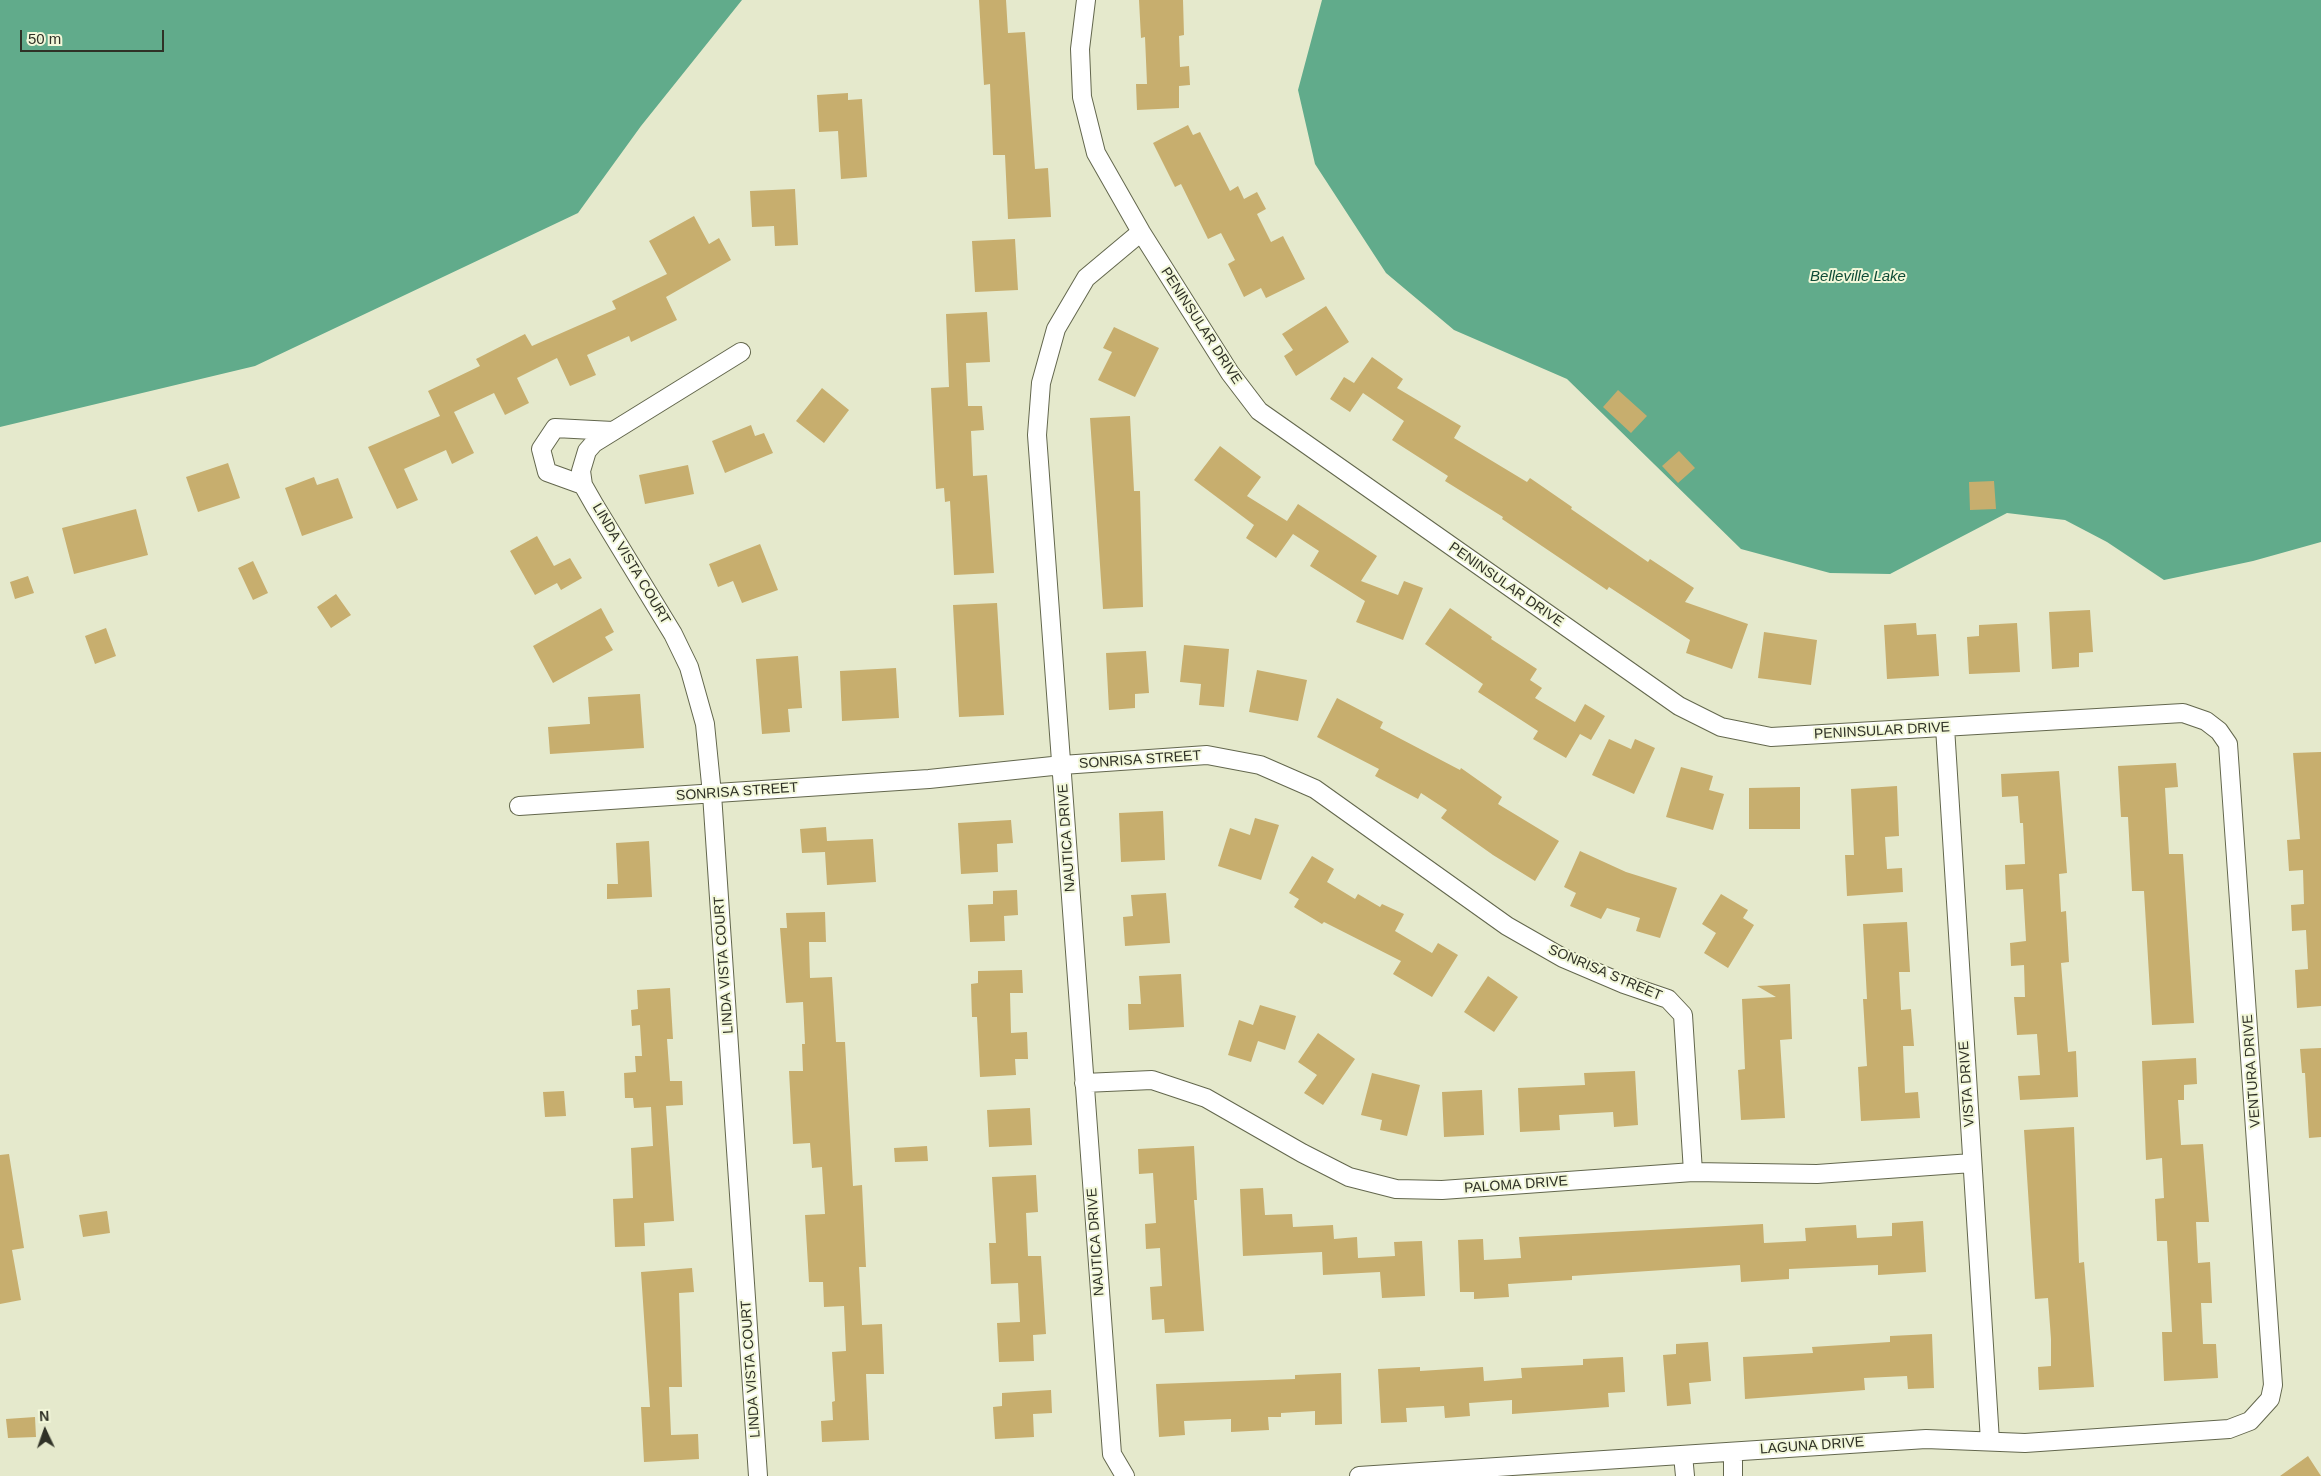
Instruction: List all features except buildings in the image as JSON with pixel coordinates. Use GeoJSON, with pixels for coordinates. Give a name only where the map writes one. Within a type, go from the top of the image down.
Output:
{"type":"FeatureCollection","features":[{"type":"Feature","properties":{"kind":"street","name":"PENINSULAR DRIVE"},"geometry":{"type":"LineString","coordinates":[[1086,0],[1080,49],[1082,97],[1096,153],[1141,232],[1230,373],[1259,411],[1679,706],[1721,727],[1772,737],[2183,713],[2206,721],[2219,730]]}},
{"type":"Feature","properties":{"kind":"street","name":"NAUTICA DRIVE"},"geometry":{"type":"LineString","coordinates":[[1124,1476],[1112,1454],[1037,435],[1041,382],[1056,329],[1086,278],[1141,232]]}},
{"type":"Feature","properties":{"kind":"street"},"geometry":{"type":"LineString","coordinates":[[584,485],[581,471],[587,451],[594,443],[741,352]]}},
{"type":"Feature","properties":{"kind":"street"},"geometry":{"type":"LineString","coordinates":[[584,485],[547,472],[541,449],[555,428],[613,431]]}},
{"type":"Feature","properties":{"kind":"street","name":"LINDA VISTA COURT"},"geometry":{"type":"LineString","coordinates":[[584,485],[673,634],[689,667],[705,724],[712,794],[758,1476]]}},
{"type":"Feature","properties":{"kind":"street","name":"VISTA DRIVE"},"geometry":{"type":"LineString","coordinates":[[1945,727],[1990,1441]]}},
{"type":"Feature","properties":{"kind":"street","name":"VENTURA DRIVE"},"geometry":{"type":"LineString","coordinates":[[2219,730],[2228,744],[2231,767],[2273,1385],[2270,1400],[2261,1412]]}},
{"type":"Feature","properties":{"kind":"street","name":"SONRISA STREET"},"geometry":{"type":"LineString","coordinates":[[519,806],[929,779],[1062,765],[1207,755],[1260,765],[1315,789],[1508,926],[1563,958],[1668,1000],[1683,1015],[1693,1172]]}},
{"type":"Feature","properties":{"kind":"street","name":"PALOMA DRIVE"},"geometry":{"type":"LineString","coordinates":[[1084,1083],[1152,1080],[1206,1098],[1302,1153],[1349,1177],[1396,1189],[1442,1190],[1693,1172],[1818,1174],[1972,1164]]}},
{"type":"Feature","properties":{"kind":"street","name":"LAGUNA DRIVE"},"geometry":{"type":"LineString","coordinates":[[1359,1476],[1926,1439],[2025,1443],[2229,1429],[2250,1421],[2261,1412]]}},
{"type":"Feature","properties":{"kind":"street"},"geometry":{"type":"LineString","coordinates":[[1733,1452],[1733,1476]]}},
{"type":"Feature","properties":{"kind":"street"},"geometry":{"type":"LineString","coordinates":[[1683,1455],[1685,1476]]}},
{"type":"Feature","properties":{"kind":"water"},"geometry":{"type":"Polygon","coordinates":[[[0,0],[742,0],[641,126],[578,213],[255,366],[0,427],[0,0]]]}},
{"type":"Feature","properties":{"kind":"water","name":"Belleville Lake"},"geometry":{"type":"Polygon","coordinates":[[[1322,0],[2321,0],[2321,542],[2253,561],[2164,580],[2107,542],[2065,520],[2007,513],[1890,574],[1830,573],[1741,549],[1567,379],[1454,330],[1386,273],[1315,164],[1298,90],[1322,0]]]}}]}
